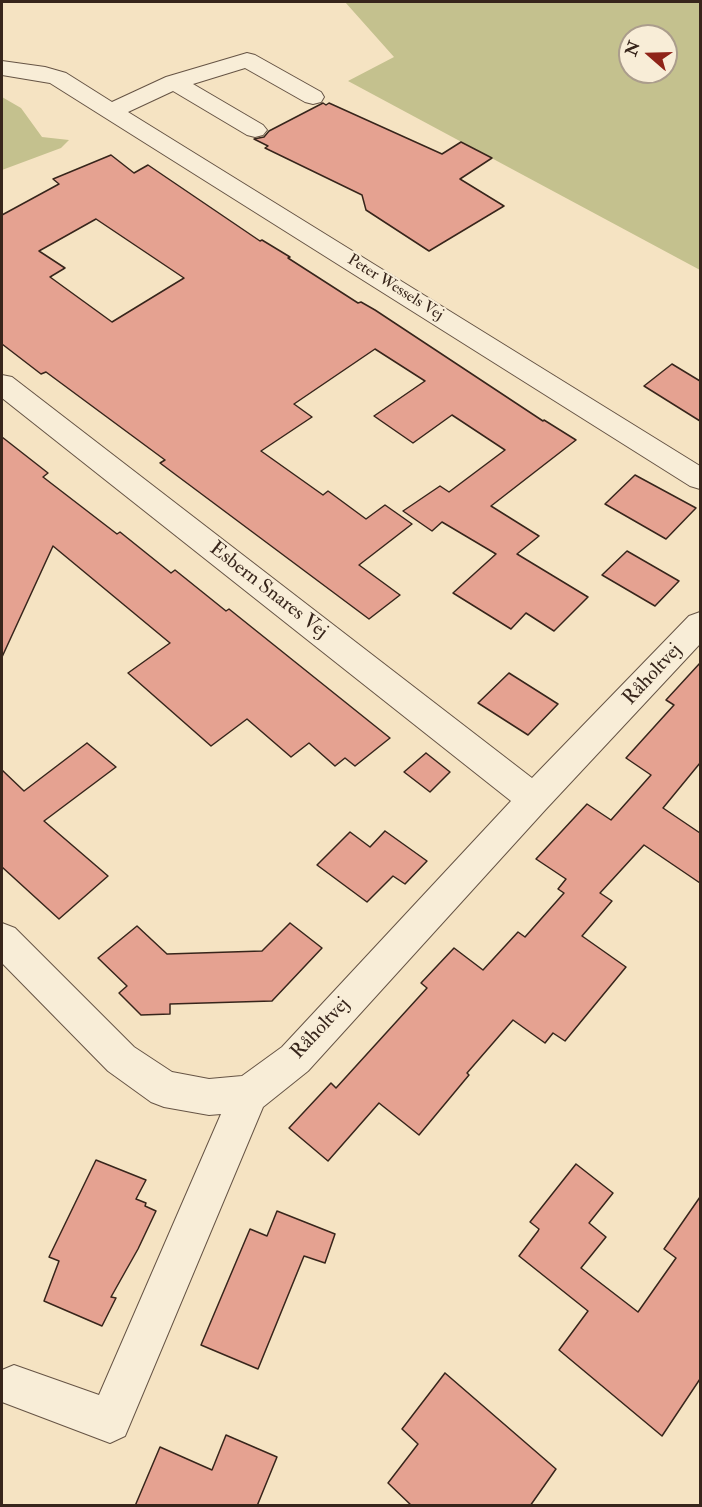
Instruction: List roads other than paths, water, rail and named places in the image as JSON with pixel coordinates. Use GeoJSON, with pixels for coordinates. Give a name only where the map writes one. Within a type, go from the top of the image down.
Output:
{"type":"FeatureCollection","features":[{"type":"Feature","properties":{"kind":"street"},"geometry":{"type":"LineString","coordinates":[[111,111],[174,82],[247,60],[313,97]]}},
{"type":"Feature","properties":{"kind":"street","name":"Peter Wessels Vej"},"geometry":{"type":"LineString","coordinates":[[2,68],[58,78],[700,478]]}},
{"type":"Feature","properties":{"kind":"street"},"geometry":{"type":"LineString","coordinates":[[174,82],[255,130]]}},
{"type":"Feature","properties":{"kind":"street","name":"Esbern Snares Vej"},"geometry":{"type":"LineString","coordinates":[[2,384],[534,799]]}},
{"type":"Feature","properties":{"kind":"street","name":"Råholtvej"},"geometry":{"type":"LineString","coordinates":[[14,1386],[110,1421],[249,1094],[295,1059],[534,799],[700,624]]}},
{"type":"Feature","properties":{"kind":"street"},"geometry":{"type":"LineString","coordinates":[[2,939],[122,1059],[164,1089],[209,1097],[249,1094]]}}]}
